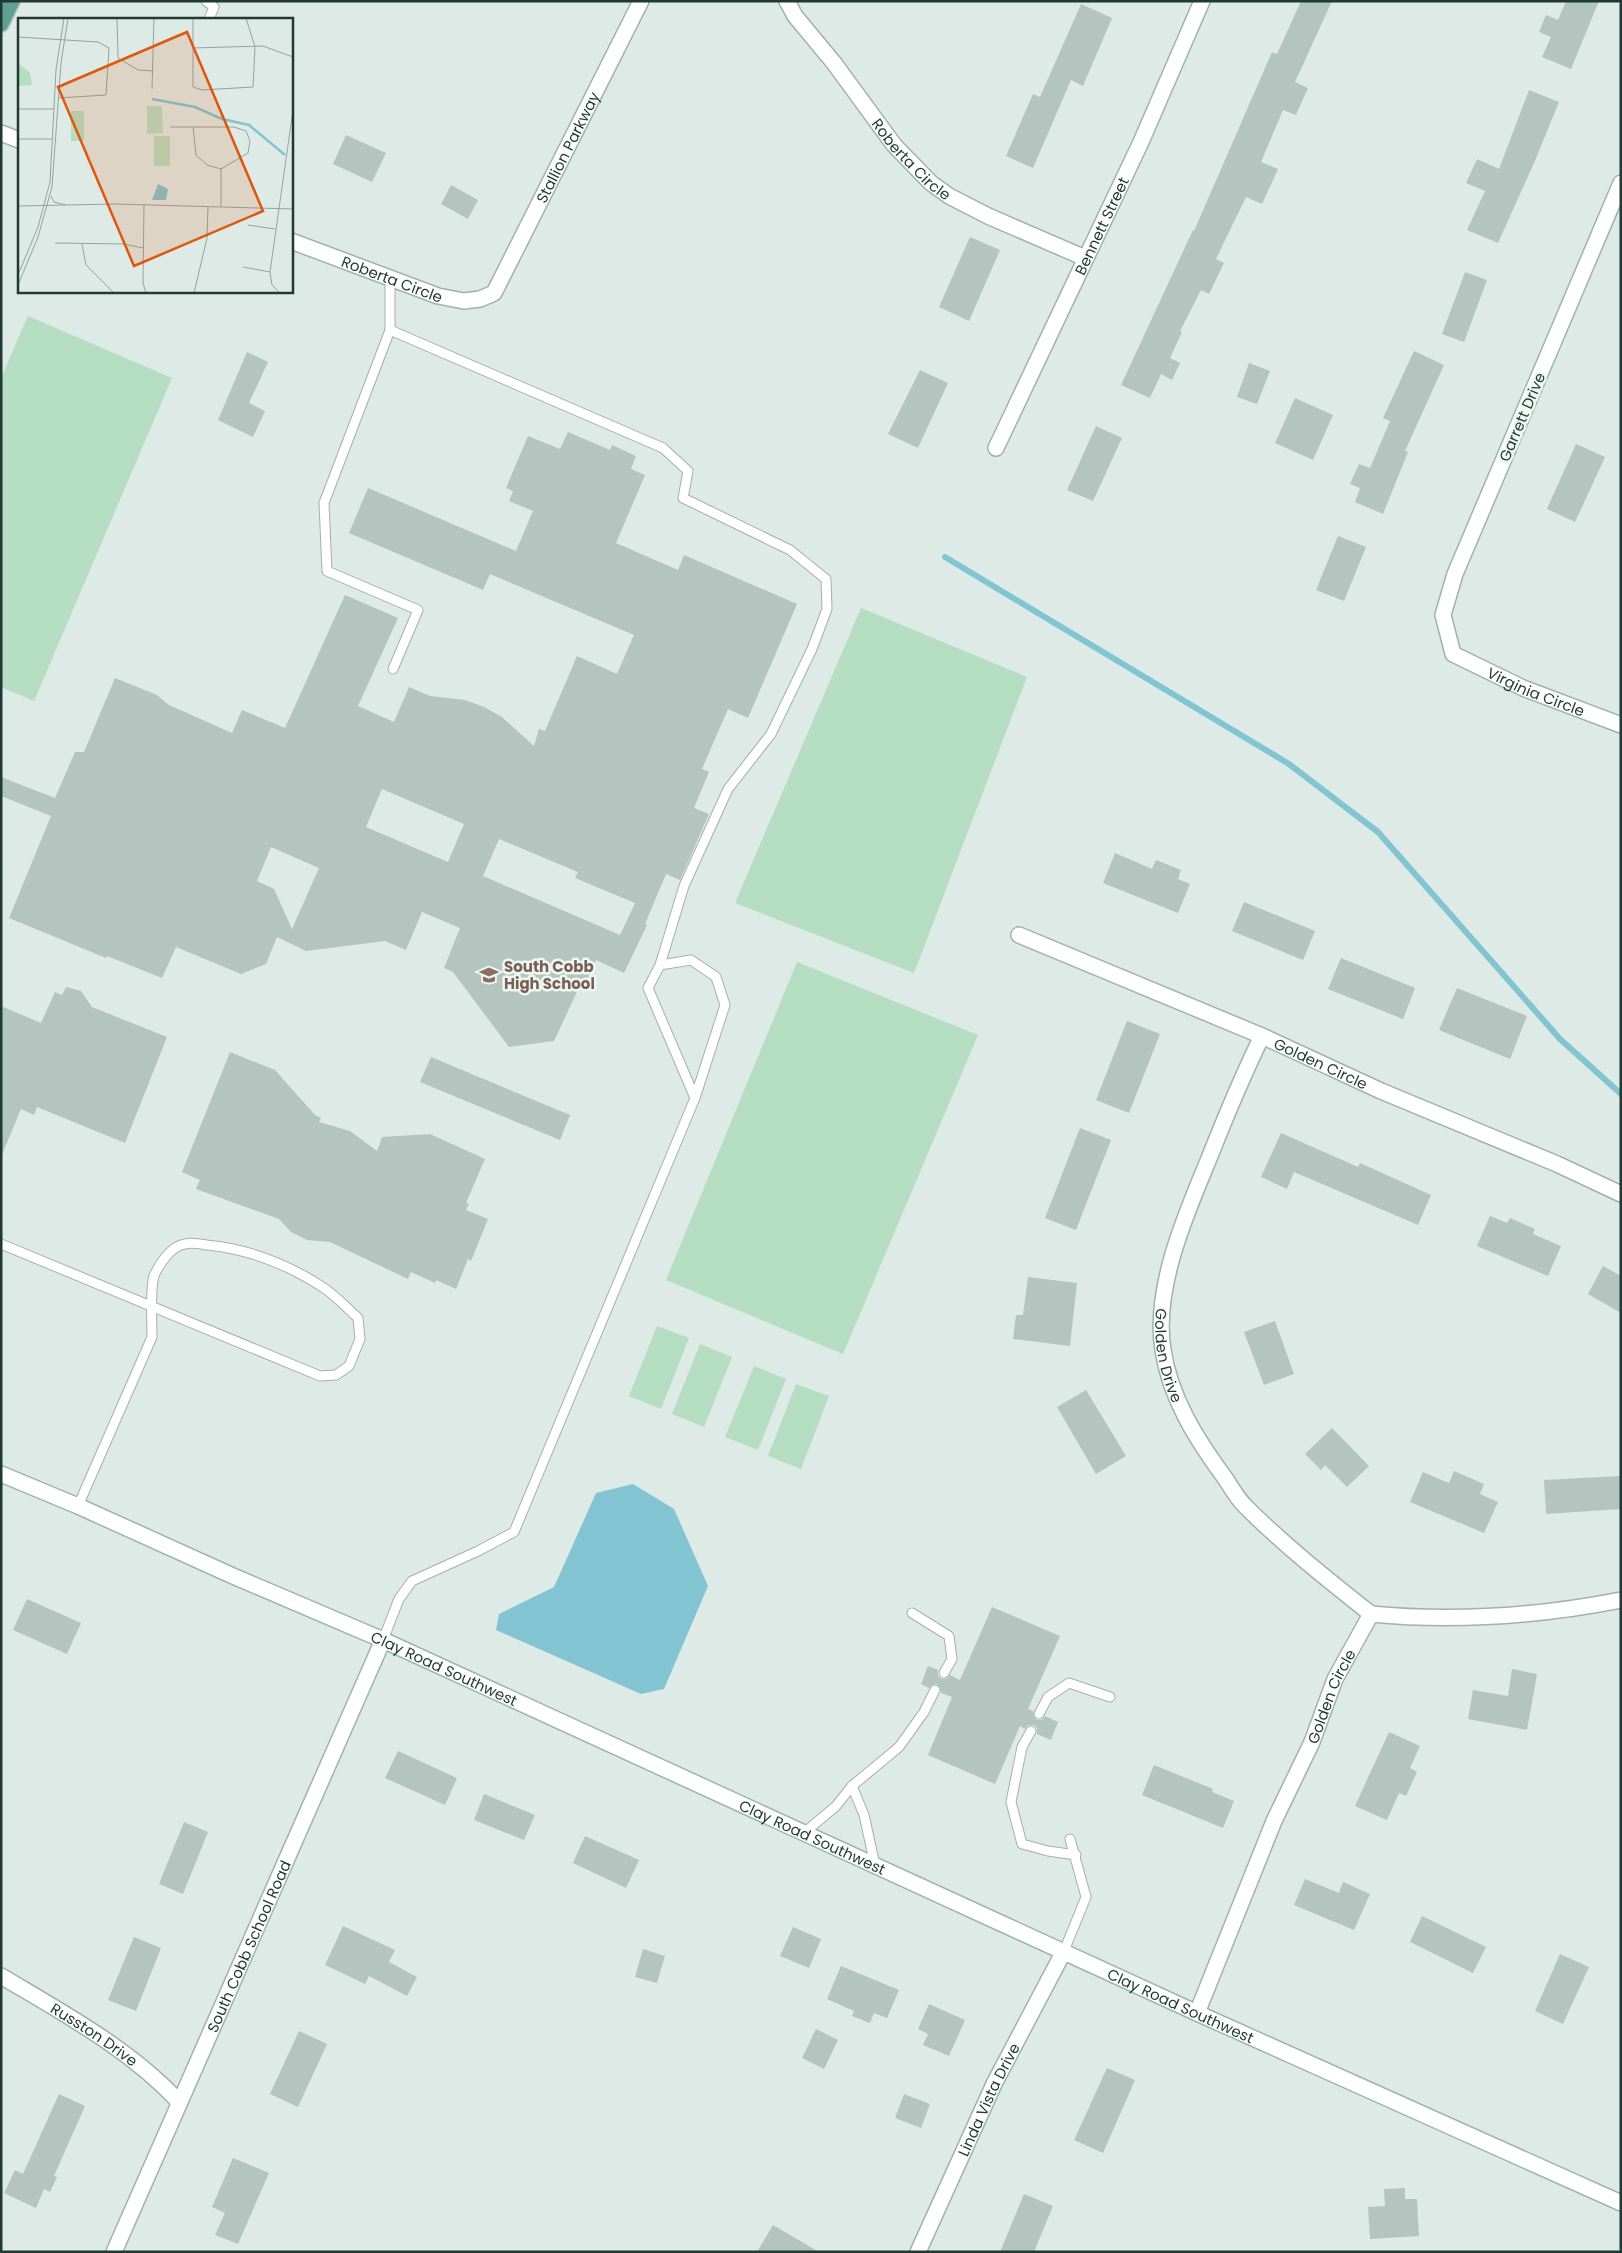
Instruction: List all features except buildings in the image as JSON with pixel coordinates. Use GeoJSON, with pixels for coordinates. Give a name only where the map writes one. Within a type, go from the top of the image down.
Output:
{"type":"FeatureCollection","features":[{"type":"Feature","properties":{"kind":"main road"},"geometry":{"type":"LineString","coordinates":[[1,24],[12,1]]}},
{"type":"Feature","properties":{"kind":"street","name":"Stallion Parkway"},"geometry":{"type":"LineString","coordinates":[[494,293],[641,1]]}},
{"type":"Feature","properties":{"kind":"street","name":"Roberta Circle"},"geometry":{"type":"LineString","coordinates":[[787,1],[795,16],[834,63],[894,145],[931,183],[949,196],[988,216],[1085,258]]}},
{"type":"Feature","properties":{"kind":"street","name":"Bennett Street"},"geometry":{"type":"LineString","coordinates":[[996,448],[1141,142],[1202,1]]}},
{"type":"Feature","properties":{"kind":"street"},"geometry":{"type":"LineString","coordinates":[[1,133],[18,140]]}},
{"type":"Feature","properties":{"kind":"street","name":"Garrett Drive"},"geometry":{"type":"LineString","coordinates":[[1453,654],[1443,615],[1455,574],[1619,192]]}},
{"type":"Feature","properties":{"kind":"street","name":"Roberta Circle"},"geometry":{"type":"LineString","coordinates":[[292,241],[438,296],[464,301],[480,299],[494,293]]}},
{"type":"Feature","properties":{"kind":"street","name":"Virginia Circle"},"geometry":{"type":"LineString","coordinates":[[1453,654],[1523,688],[1621,725]]}},
{"type":"Feature","properties":{"kind":"street","name":"Golden Circle"},"geometry":{"type":"LineString","coordinates":[[1019,935],[1262,1036],[1381,1091],[1548,1161],[1621,1194]]}},
{"type":"Feature","properties":{"kind":"street","name":"Golden Drive"},"geometry":{"type":"LineString","coordinates":[[1262,1036],[1239,1084],[1183,1221],[1166,1287],[1162,1322],[1162,1349],[1169,1379],[1186,1418],[1202,1447],[1244,1505],[1326,1578],[1372,1614]]}},
{"type":"Feature","properties":{"kind":"street","name":"Clay Road Southwest"},"geometry":{"type":"LineString","coordinates":[[1,1474],[383,1640],[1197,2013],[1621,2203]]}},
{"type":"Feature","properties":{"kind":"street"},"geometry":{"type":"LineString","coordinates":[[1372,1614],[1418,1618],[1476,1618],[1582,1608],[1621,1600]]}},
{"type":"Feature","properties":{"kind":"street","name":"Golden Circle"},"geometry":{"type":"LineString","coordinates":[[1197,2013],[1274,1821],[1312,1742],[1335,1679],[1372,1614]]}},
{"type":"Feature","properties":{"kind":"street","name":"South Cobb School Road"},"geometry":{"type":"LineString","coordinates":[[114,2252],[179,2102],[258,1929],[383,1640]]}},
{"type":"Feature","properties":{"kind":"street","name":"Linda Vista Drive"},"geometry":{"type":"LineString","coordinates":[[918,2252],[994,2084],[1064,1951]]}},
{"type":"Feature","properties":{"kind":"street","name":"Russton Drive"},"geometry":{"type":"LineString","coordinates":[[1,1976],[83,2025],[160,2082],[179,2102]]}},
{"type":"Feature","properties":{"kind":"lane"},"geometry":{"type":"LineString","coordinates":[[206,1],[214,7],[209,18]]}},
{"type":"Feature","properties":{"kind":"lane"},"geometry":{"type":"LineString","coordinates":[[390,278],[390,330],[324,503],[327,571],[418,610],[393,669]]}},
{"type":"Feature","properties":{"kind":"lane"},"geometry":{"type":"LineString","coordinates":[[390,330],[663,448],[688,470],[683,498],[790,550],[826,579],[827,609],[812,649],[771,734],[728,789],[684,886],[660,965],[648,988],[695,1098]]}},
{"type":"Feature","properties":{"kind":"lane"},"geometry":{"type":"LineString","coordinates":[[383,1640],[399,1599],[412,1581],[478,1551],[514,1532],[695,1098],[725,1005],[716,977],[691,960],[660,965]]}},
{"type":"Feature","properties":{"kind":"lane"},"geometry":{"type":"LineString","coordinates":[[1,1244],[152,1306],[320,1376],[336,1375],[350,1366],[360,1339],[358,1318],[325,1288],[274,1260],[244,1251],[215,1246],[184,1244],[164,1259],[154,1278],[152,1306],[152,1337],[78,1506]]}},
{"type":"Feature","properties":{"kind":"lane"},"geometry":{"type":"LineString","coordinates":[[912,1613],[949,1636],[952,1659],[944,1673]]}},
{"type":"Feature","properties":{"kind":"lane"},"geometry":{"type":"LineString","coordinates":[[1039,1714],[1048,1697],[1069,1683],[1110,1697]]}},
{"type":"Feature","properties":{"kind":"lane"},"geometry":{"type":"LineString","coordinates":[[804,1833],[836,1806],[852,1786],[899,1747],[924,1712],[935,1690]]}},
{"type":"Feature","properties":{"kind":"lane"},"geometry":{"type":"LineString","coordinates":[[1031,1731],[1022,1747],[1011,1802],[1022,1844],[1048,1851],[1076,1855]]}},
{"type":"Feature","properties":{"kind":"lane"},"geometry":{"type":"LineString","coordinates":[[852,1786],[864,1815],[875,1865]]}},
{"type":"Feature","properties":{"kind":"lane"},"geometry":{"type":"LineString","coordinates":[[1064,1951],[1086,1897],[1070,1838]]}},
{"type":"Feature","properties":{"kind":"green space"},"geometry":{"type":"Polygon","coordinates":[[[28,316],[172,378],[34,701],[1,687],[1,378],[28,316]]]}},
{"type":"Feature","properties":{"kind":"green space"},"geometry":{"type":"Polygon","coordinates":[[[861,608],[1027,677],[914,973],[735,903],[861,608]]]}},
{"type":"Feature","properties":{"kind":"green space"},"geometry":{"type":"Polygon","coordinates":[[[797,962],[978,1035],[843,1354],[666,1280],[797,962]]]}},
{"type":"Feature","properties":{"kind":"green space"},"geometry":{"type":"Polygon","coordinates":[[[657,1326],[689,1338],[661,1409],[629,1396],[657,1326]]]}},
{"type":"Feature","properties":{"kind":"green space"},"geometry":{"type":"Polygon","coordinates":[[[700,1344],[732,1357],[704,1427],[672,1414],[700,1344]]]}},
{"type":"Feature","properties":{"kind":"green space"},"geometry":{"type":"Polygon","coordinates":[[[754,1366],[786,1379],[758,1450],[725,1437],[754,1366]]]}},
{"type":"Feature","properties":{"kind":"green space"},"geometry":{"type":"Polygon","coordinates":[[[796,1384],[829,1396],[801,1469],[768,1456],[796,1384]]]}},
{"type":"Feature","properties":{"kind":"water"},"geometry":{"type":"Polygon","coordinates":[[[633,1484],[674,1509],[708,1586],[664,1689],[641,1694],[496,1630],[499,1614],[554,1587],[596,1493],[633,1484]]]}},
{"type":"Feature","properties":{"kind":"waterway"},"geometry":{"type":"LineString","coordinates":[[945,557],[1289,764],[1378,832],[1560,1039],[1621,1094]]}},
{"type":"Feature","properties":{"kind":"place","name":"South Cobb High School"},"geometry":{"type":"Point","coordinates":[489,975]}}]}
